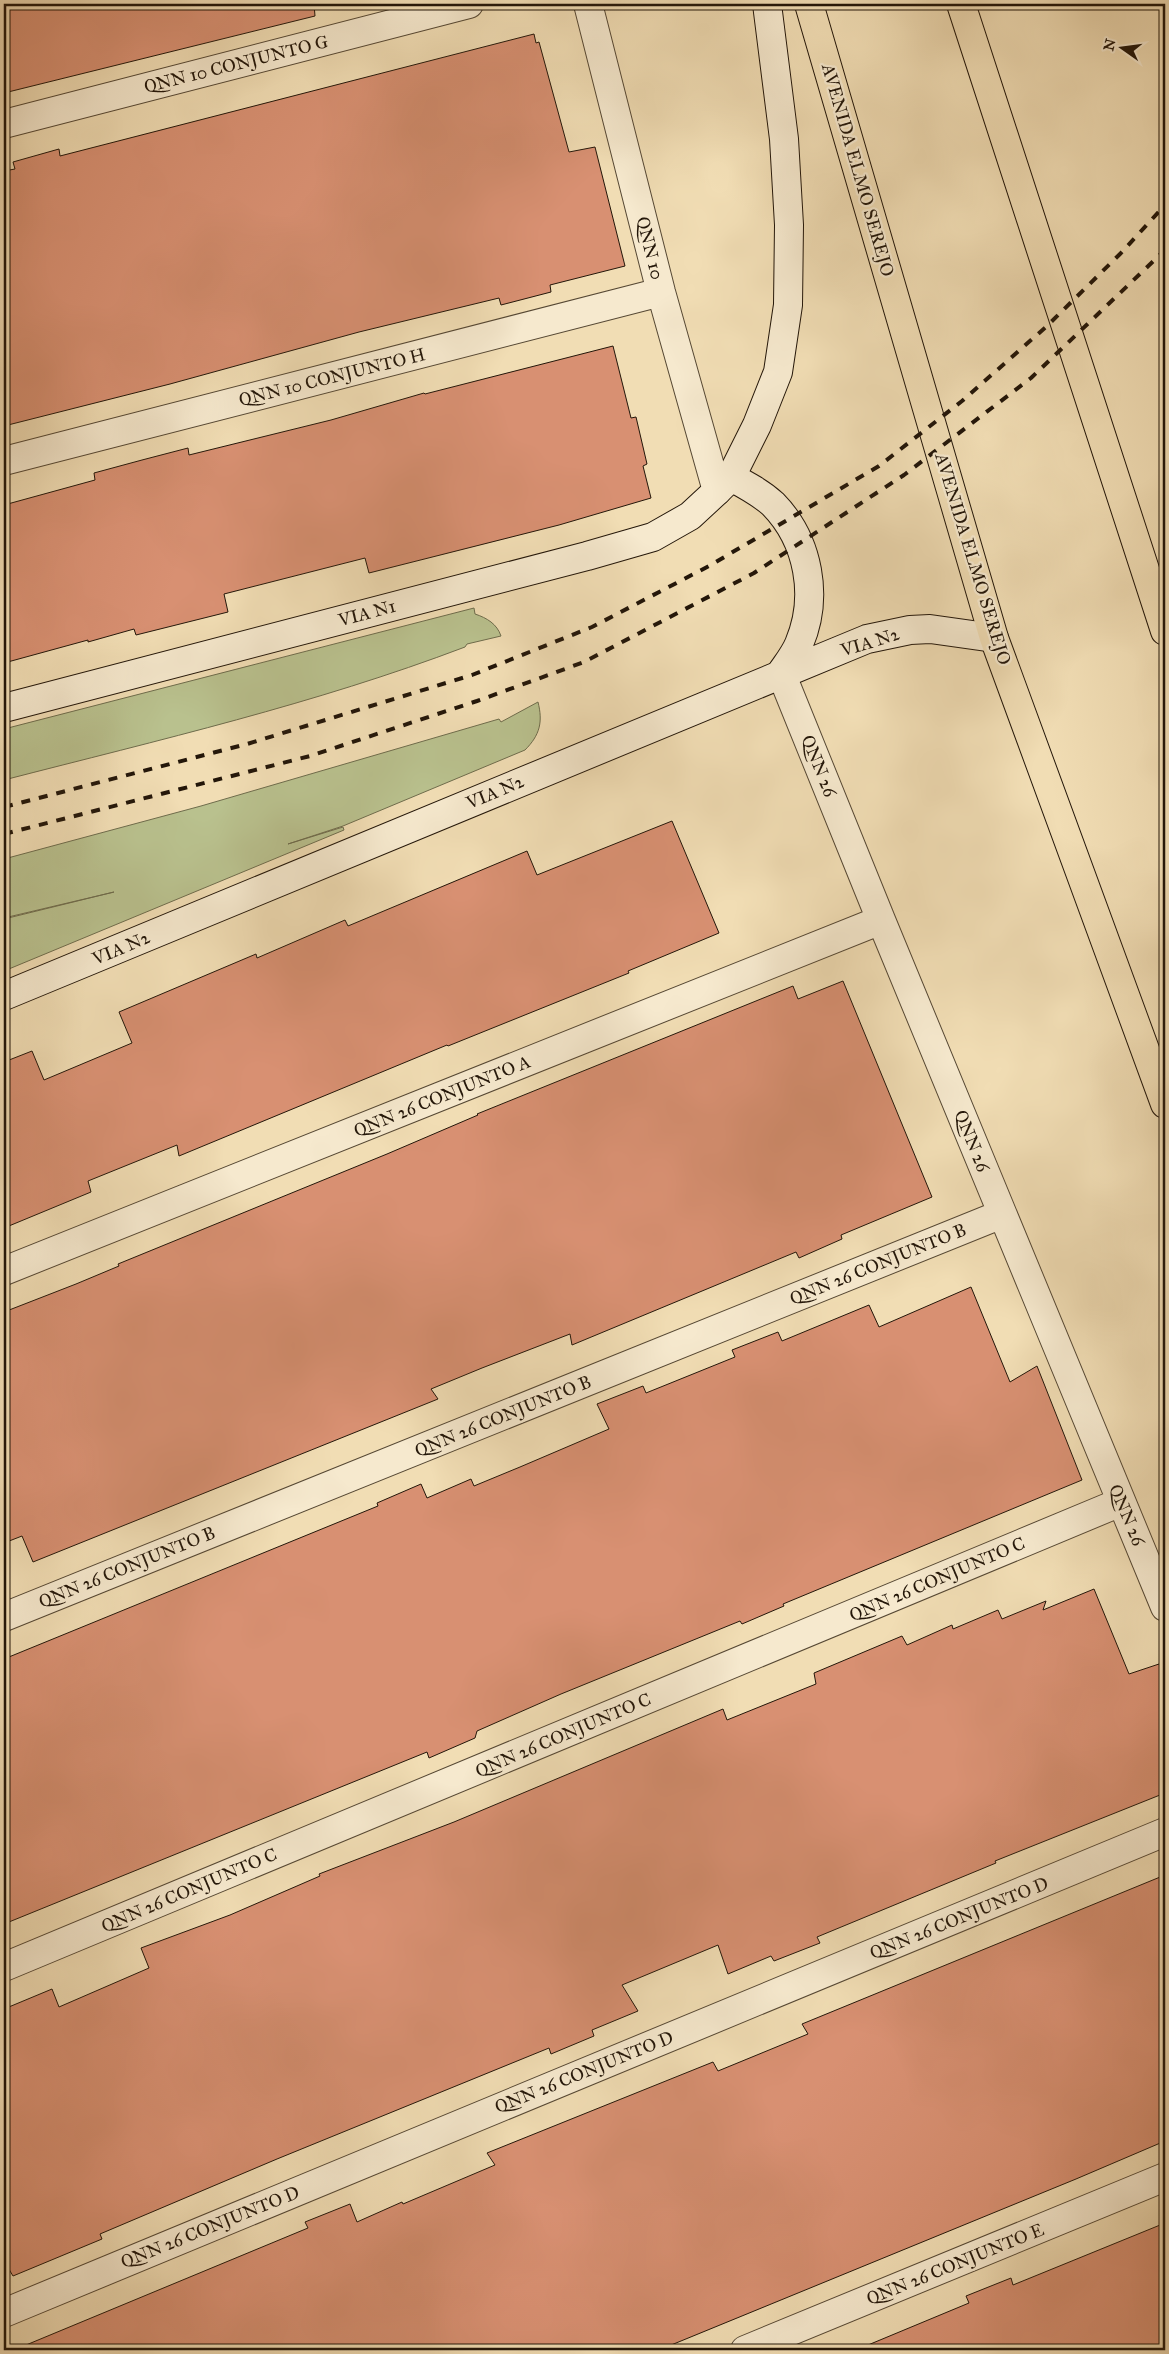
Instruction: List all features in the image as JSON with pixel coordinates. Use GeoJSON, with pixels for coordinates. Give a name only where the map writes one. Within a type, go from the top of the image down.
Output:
{"type":"FeatureCollection","features":[{"type":"Feature","properties":{"kind":"main road","name":"AVENIDA ELMO SEREJO"},"geometry":{"type":"LineString","coordinates":[[809,4],[994,638],[1165,1104]]}},
{"type":"Feature","properties":{"kind":"main road"},"geometry":{"type":"LineString","coordinates":[[961,4],[1165,631]]}},
{"type":"Feature","properties":{"kind":"street","name":"QNN 10 CONJUNTO G"},"geometry":{"type":"LineString","coordinates":[[4,124],[469,4]]}},
{"type":"Feature","properties":{"kind":"street","name":"QNN 10"},"geometry":{"type":"LineString","coordinates":[[588,4],[661,292],[724,484]]}},
{"type":"Feature","properties":{"kind":"street"},"geometry":{"type":"LineString","coordinates":[[767,4],[784,139],[789,225],[788,305],[778,372],[758,425],[724,484],[753,489],[778,511],[789,524],[801,546],[808,571],[810,596],[807,621],[799,645],[781,673]]}},
{"type":"Feature","properties":{"kind":"street","name":"QNN 10 CONJUNTO H"},"geometry":{"type":"LineString","coordinates":[[4,461],[661,292]]}},
{"type":"Feature","properties":{"kind":"street","name":"VIA N1"},"geometry":{"type":"LineString","coordinates":[[4,708],[587,556],[653,537],[690,516],[724,484]]}},
{"type":"Feature","properties":{"kind":"street","name":"VIA N2"},"geometry":{"type":"LineString","coordinates":[[4,996],[867,639],[910,630],[930,629],[994,638]]}},
{"type":"Feature","properties":{"kind":"street","name":"QNN 26"},"geometry":{"type":"LineString","coordinates":[[781,673],[1165,1607]]}},
{"type":"Feature","properties":{"kind":"street","name":"QNN 26 CONJUNTO A"},"geometry":{"type":"LineString","coordinates":[[4,1271],[881,920]]}},
{"type":"Feature","properties":{"kind":"street","name":"QNN 26 CONJUNTO B"},"geometry":{"type":"LineString","coordinates":[[4,1618],[1002,1214]]}},
{"type":"Feature","properties":{"kind":"street","name":"QNN 26 CONJUNTO C"},"geometry":{"type":"LineString","coordinates":[[4,1967],[1121,1502]]}},
{"type":"Feature","properties":{"kind":"street","name":"QNN 26 CONJUNTO D"},"geometry":{"type":"LineString","coordinates":[[4,2313],[1165,1832]]}},
{"type":"Feature","properties":{"kind":"street","name":"QNN 26 CONJUNTO E"},"geometry":{"type":"LineString","coordinates":[[745,2350],[1165,2177]]}},
{"type":"Feature","properties":{"kind":"green space"},"geometry":{"type":"Polygon","coordinates":[[[474,608],[475,614],[491,622],[501,636],[467,644],[465,647],[408,667],[294,704],[4,780],[4,729],[474,608]]]}},
{"type":"Feature","properties":{"kind":"green space"},"geometry":{"type":"Polygon","coordinates":[[[538,702],[539,728],[534,739],[525,750],[343,826],[288,844],[343,827],[344,830],[4,971],[4,919],[114,892],[4,918],[4,859],[201,806],[499,719],[501,722],[538,702]]]}},
{"type":"Feature","properties":{"kind":"building"},"geometry":{"type":"Polygon","coordinates":[[[4,4],[314,4],[315,16],[4,93],[4,4]]]}},
{"type":"Feature","properties":{"kind":"building"},"geometry":{"type":"Polygon","coordinates":[[[534,34],[536,43],[539,42],[569,152],[595,147],[625,266],[550,285],[551,292],[501,305],[499,298],[359,332],[170,384],[4,426],[4,171],[15,169],[13,162],[59,149],[60,156],[534,34]]]}},
{"type":"Feature","properties":{"kind":"building"},"geometry":{"type":"Polygon","coordinates":[[[613,346],[631,418],[636,417],[647,464],[643,466],[651,498],[559,525],[369,573],[365,558],[224,594],[228,612],[136,635],[134,629],[4,663],[4,505],[95,480],[94,473],[142,460],[188,448],[189,455],[331,420],[424,393],[613,346]]]}},
{"type":"Feature","properties":{"kind":"building"},"geometry":{"type":"Polygon","coordinates":[[[672,821],[719,933],[628,971],[629,973],[447,1045],[179,1156],[177,1145],[88,1181],[91,1192],[4,1228],[4,1062],[32,1051],[44,1080],[132,1043],[119,1012],[256,954],[257,958],[345,920],[348,926],[527,851],[537,875],[672,821]]]}},
{"type":"Feature","properties":{"kind":"building"},"geometry":{"type":"Polygon","coordinates":[[[843,981],[932,1197],[841,1235],[842,1239],[799,1258],[796,1252],[572,1345],[570,1334],[482,1368],[431,1389],[438,1399],[33,1562],[22,1536],[4,1543],[4,1312],[76,1284],[119,1266],[118,1264],[387,1154],[477,1114],[793,986],[798,999],[843,981]]]}},
{"type":"Feature","properties":{"kind":"building"},"geometry":{"type":"Polygon","coordinates":[[[971,1287],[1010,1382],[1037,1366],[1082,1480],[783,1604],[784,1606],[742,1624],[740,1621],[561,1694],[477,1731],[475,1738],[429,1758],[427,1752],[4,1924],[4,1659],[378,1506],[377,1503],[421,1484],[427,1498],[471,1479],[474,1486],[520,1467],[609,1429],[597,1404],[643,1386],[646,1393],[735,1357],[732,1350],[778,1332],[782,1341],[869,1305],[879,1327],[971,1287]]]}},
{"type":"Feature","properties":{"kind":"building"},"geometry":{"type":"Polygon","coordinates":[[[1094,1589],[1129,1674],[1159,1664],[1165,1680],[1165,1793],[995,1861],[996,1863],[817,1937],[820,1943],[774,1961],[771,1956],[728,1974],[718,1945],[622,1985],[638,2011],[592,2030],[594,2036],[551,2054],[549,2048],[277,2159],[100,2234],[102,2239],[13,2276],[4,2261],[4,2009],[52,1989],[59,2007],[149,1968],[141,1948],[230,1915],[320,1876],[319,1874],[454,1822],[723,1709],[727,1720],[816,1684],[814,1673],[902,1636],[907,1645],[952,1625],[953,1629],[998,1610],[1002,1619],[1046,1601],[1043,1610],[1094,1589]]]}},
{"type":"Feature","properties":{"kind":"building"},"geometry":{"type":"Polygon","coordinates":[[[1165,1875],[1165,2141],[1076,2179],[659,2350],[14,2350],[308,2228],[305,2222],[350,2204],[357,2222],[402,2202],[403,2204],[495,2165],[487,2153],[713,2062],[718,2071],[808,2034],[802,2024],[1165,1875]]]}},
{"type":"Feature","properties":{"kind":"building"},"geometry":{"type":"Polygon","coordinates":[[[1165,2223],[1165,2350],[856,2350],[969,2303],[966,2296],[1011,2278],[1013,2285],[1165,2223]]]}},
{"type":"Feature","properties":{"kind":"railway"},"geometry":{"type":"LineString","coordinates":[[4,807],[247,744],[472,675],[592,627],[709,566],[879,466],[962,401],[1047,326],[1121,253],[1165,205]]}},
{"type":"Feature","properties":{"kind":"railway"},"geometry":{"type":"LineString","coordinates":[[4,834],[310,756],[477,701],[584,662],[754,573],[904,475],[1031,378],[1165,250]]}}]}
